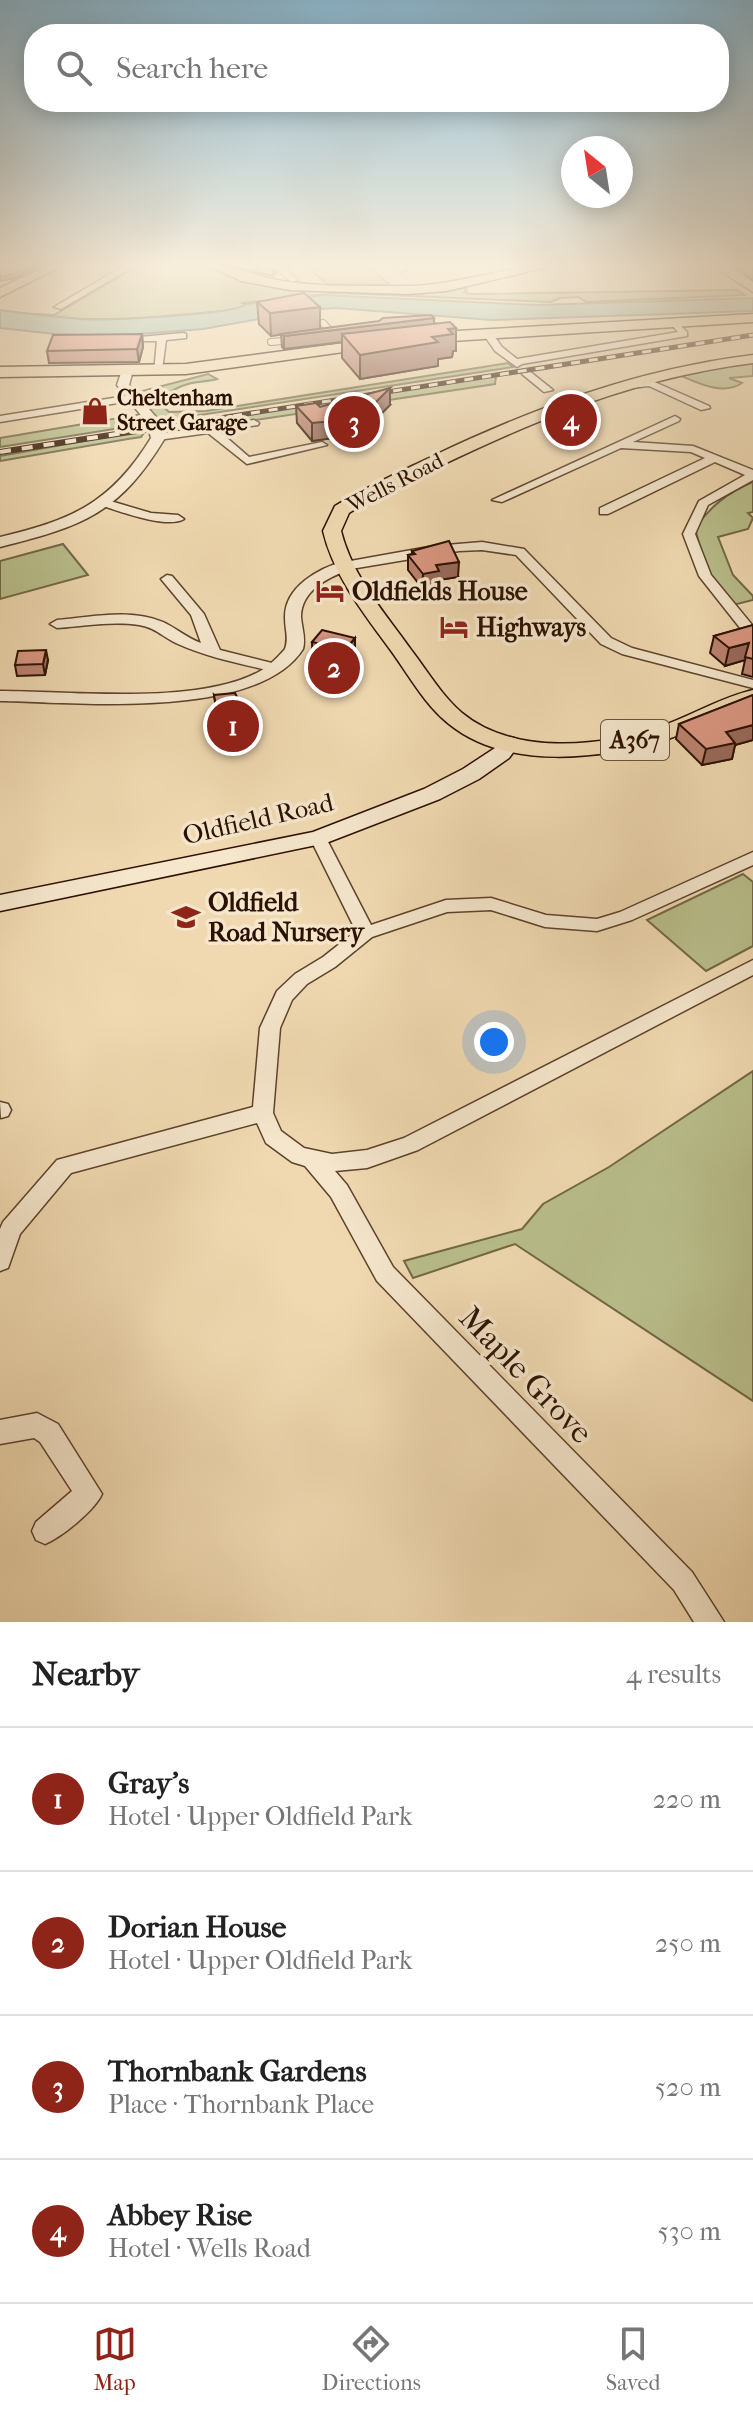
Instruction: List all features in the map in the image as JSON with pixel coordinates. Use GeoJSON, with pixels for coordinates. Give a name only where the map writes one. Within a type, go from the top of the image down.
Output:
{"type":"FeatureCollection","features":[{"type":"Feature","properties":{"kind":"highway"},"geometry":{"type":"LineString","coordinates":[[0,372],[157,370],[234,365],[396,342]]}},
{"type":"Feature","properties":{"kind":"main road","name":"Wells Road"},"geometry":{"type":"LineString","coordinates":[[753,359],[678,367],[621,384],[466,448],[349,504],[336,517],[332,531],[345,566],[384,628],[443,704],[465,725],[510,743],[545,748],[616,745],[659,734],[753,696]]}},
{"type":"Feature","properties":{"kind":"main road","name":"Oldfield Road"},"geometry":{"type":"LineString","coordinates":[[0,903],[318,838],[432,794],[471,774],[502,753],[510,743]]}},
{"type":"Feature","properties":{"kind":"street"},"geometry":{"type":"LineString","coordinates":[[157,370],[161,342]]}},
{"type":"Feature","properties":{"kind":"street"},"geometry":{"type":"LineString","coordinates":[[493,342],[548,390]]}},
{"type":"Feature","properties":{"kind":"street"},"geometry":{"type":"LineString","coordinates":[[519,366],[644,342]]}},
{"type":"Feature","properties":{"kind":"street"},"geometry":{"type":"LineString","coordinates":[[127,370],[122,381],[153,422],[158,438]]}},
{"type":"Feature","properties":{"kind":"street"},"geometry":{"type":"LineString","coordinates":[[621,384],[650,383],[705,408]]}},
{"type":"Feature","properties":{"kind":"street"},"geometry":{"type":"LineString","coordinates":[[0,419],[132,398]]}},
{"type":"Feature","properties":{"kind":"street"},"geometry":{"type":"LineString","coordinates":[[498,500],[675,419]]}},
{"type":"Feature","properties":{"kind":"street"},"geometry":{"type":"LineString","coordinates":[[0,542],[62,526],[107,504],[133,475],[158,438],[254,423]]}},
{"type":"Feature","properties":{"kind":"street"},"geometry":{"type":"LineString","coordinates":[[211,430],[247,461],[322,445]]}},
{"type":"Feature","properties":{"kind":"street"},"geometry":{"type":"LineString","coordinates":[[617,444],[676,447],[716,457],[753,475]]}},
{"type":"Feature","properties":{"kind":"street"},"geometry":{"type":"LineString","coordinates":[[604,511],[716,457]]}},
{"type":"Feature","properties":{"kind":"street"},"geometry":{"type":"LineString","coordinates":[[753,475],[703,503],[689,534],[705,576],[753,635]]}},
{"type":"Feature","properties":{"kind":"street"},"geometry":{"type":"LineString","coordinates":[[107,504],[150,516],[179,519]]}},
{"type":"Feature","properties":{"kind":"street"},"geometry":{"type":"LineString","coordinates":[[0,696],[165,697],[237,684],[275,668],[290,656],[297,644],[293,609],[301,595],[328,572],[345,566],[446,549],[510,548],[520,552],[606,641],[627,651],[753,684]]}},
{"type":"Feature","properties":{"kind":"street"},"geometry":{"type":"LineString","coordinates":[[168,579],[197,614],[209,646],[215,653]]}},
{"type":"Feature","properties":{"kind":"street"},"geometry":{"type":"LineString","coordinates":[[57,624],[114,619],[139,621],[158,625],[180,640],[215,653],[275,668]]}},
{"type":"Feature","properties":{"kind":"street"},"geometry":{"type":"LineString","coordinates":[[318,838],[366,933]]}},
{"type":"Feature","properties":{"kind":"street"},"geometry":{"type":"LineString","coordinates":[[753,858],[626,916],[597,925],[562,924],[491,904],[463,903],[366,933],[301,979],[284,996],[270,1028],[263,1113],[273,1137],[282,1146],[313,1161],[367,1159],[411,1144],[753,967]]}},
{"type":"Feature","properties":{"kind":"street"},"geometry":{"type":"LineString","coordinates":[[0,1261],[11,1229],[64,1166],[263,1113]]}},
{"type":"Feature","properties":{"kind":"street","name":"Maple Grove"},"geometry":{"type":"LineString","coordinates":[[313,1161],[339,1191],[385,1274],[683,1581],[710,1622]]}},
{"type":"Feature","properties":{"kind":"street"},"geometry":{"type":"LineString","coordinates":[[0,1432],[37,1425],[49,1433],[89,1494],[45,1531]]}},
{"type":"Feature","properties":{"kind":"green space"},"geometry":{"type":"Polygon","coordinates":[[[753,362],[753,376],[729,378],[742,383],[735,387],[710,387],[679,375],[753,362]]]}},
{"type":"Feature","properties":{"kind":"green space"},"geometry":{"type":"Polygon","coordinates":[[[508,363],[513,367],[161,421],[131,394],[208,374],[217,379],[189,384],[155,399],[169,412],[206,411],[508,363]]]}},
{"type":"Feature","properties":{"kind":"green space"},"geometry":{"type":"Polygon","coordinates":[[[496,376],[495,384],[175,432],[162,427],[496,376]]]}},
{"type":"Feature","properties":{"kind":"green space"},"geometry":{"type":"Polygon","coordinates":[[[142,414],[146,424],[0,447],[0,438],[142,414]]]}},
{"type":"Feature","properties":{"kind":"green space"},"geometry":{"type":"Polygon","coordinates":[[[146,430],[141,437],[0,461],[0,456],[146,430]]]}},
{"type":"Feature","properties":{"kind":"green space"},"geometry":{"type":"Polygon","coordinates":[[[753,482],[753,512],[748,513],[753,518],[748,529],[718,537],[733,575],[753,596],[753,600],[733,605],[708,577],[695,528],[720,501],[753,482]]]}},
{"type":"Feature","properties":{"kind":"green space"},"geometry":{"type":"Polygon","coordinates":[[[63,544],[88,575],[0,599],[0,561],[63,544]]]}},
{"type":"Feature","properties":{"kind":"green space"},"geometry":{"type":"Polygon","coordinates":[[[743,874],[753,882],[753,946],[706,971],[647,920],[743,874]]]}},
{"type":"Feature","properties":{"kind":"green space"},"geometry":{"type":"Polygon","coordinates":[[[753,1071],[753,1401],[515,1244],[413,1278],[404,1261],[522,1229],[543,1204],[609,1167],[753,1071]]]}},
{"type":"Feature","properties":{"kind":"building"},"geometry":{"type":"Polygon","coordinates":[[[50,342],[139,342],[137,349],[47,351],[50,342]]]}},
{"type":"Feature","properties":{"kind":"building"},"geometry":{"type":"Polygon","coordinates":[[[349,342],[438,342],[360,355],[349,342]]]}},
{"type":"Feature","properties":{"kind":"building"},"geometry":{"type":"Polygon","coordinates":[[[390,388],[368,410],[329,415],[334,421],[312,423],[296,406],[316,403],[320,407],[390,388]]]}},
{"type":"Feature","properties":{"kind":"building"},"geometry":{"type":"Polygon","coordinates":[[[449,541],[459,562],[436,565],[439,571],[423,574],[408,555],[415,554],[412,551],[449,541]]]}},
{"type":"Feature","properties":{"kind":"building"},"geometry":{"type":"Polygon","coordinates":[[[753,625],[753,659],[745,657],[749,643],[729,648],[714,636],[753,625]]]}},
{"type":"Feature","properties":{"kind":"building"},"geometry":{"type":"Polygon","coordinates":[[[322,630],[355,638],[345,650],[312,642],[322,630]]]}},
{"type":"Feature","properties":{"kind":"building"},"geometry":{"type":"Polygon","coordinates":[[[46,650],[43,664],[15,665],[18,651],[46,650]]]}},
{"type":"Feature","properties":{"kind":"building"},"geometry":{"type":"Polygon","coordinates":[[[235,693],[240,703],[244,702],[247,715],[238,716],[239,720],[219,723],[214,695],[235,693]]]}},
{"type":"Feature","properties":{"kind":"building"},"geometry":{"type":"Polygon","coordinates":[[[753,695],[753,725],[726,732],[735,743],[706,749],[679,724],[753,695]]]}},
{"type":"Feature","properties":{"kind":"railway"},"geometry":{"type":"LineString","coordinates":[[162,427],[710,342]]}},
{"type":"Feature","properties":{"kind":"railway"},"geometry":{"type":"LineString","coordinates":[[0,452],[175,425]]}},
{"type":"Feature","properties":{"kind":"place","name":"Cheltenham Street Garage"},"geometry":{"type":"Point","coordinates":[95,411]}},
{"type":"Feature","properties":{"kind":"place","name":"Abbey Rise"},"geometry":{"type":"Point","coordinates":[571,420]}},
{"type":"Feature","properties":{"kind":"place","name":"Thornbank Gardens"},"geometry":{"type":"Point","coordinates":[354,422]}},
{"type":"Feature","properties":{"kind":"place","name":"Oldfields House"},"geometry":{"type":"Point","coordinates":[330,591]}},
{"type":"Feature","properties":{"kind":"place","name":"Highways"},"geometry":{"type":"Point","coordinates":[454,627]}},
{"type":"Feature","properties":{"kind":"place","name":"Dorian House"},"geometry":{"type":"Point","coordinates":[334,668]}},
{"type":"Feature","properties":{"kind":"place","name":"Gray's"},"geometry":{"type":"Point","coordinates":[233,726]}},
{"type":"Feature","properties":{"kind":"place","name":"Oldfield Road Nursery"},"geometry":{"type":"Point","coordinates":[186,917]}}]}
